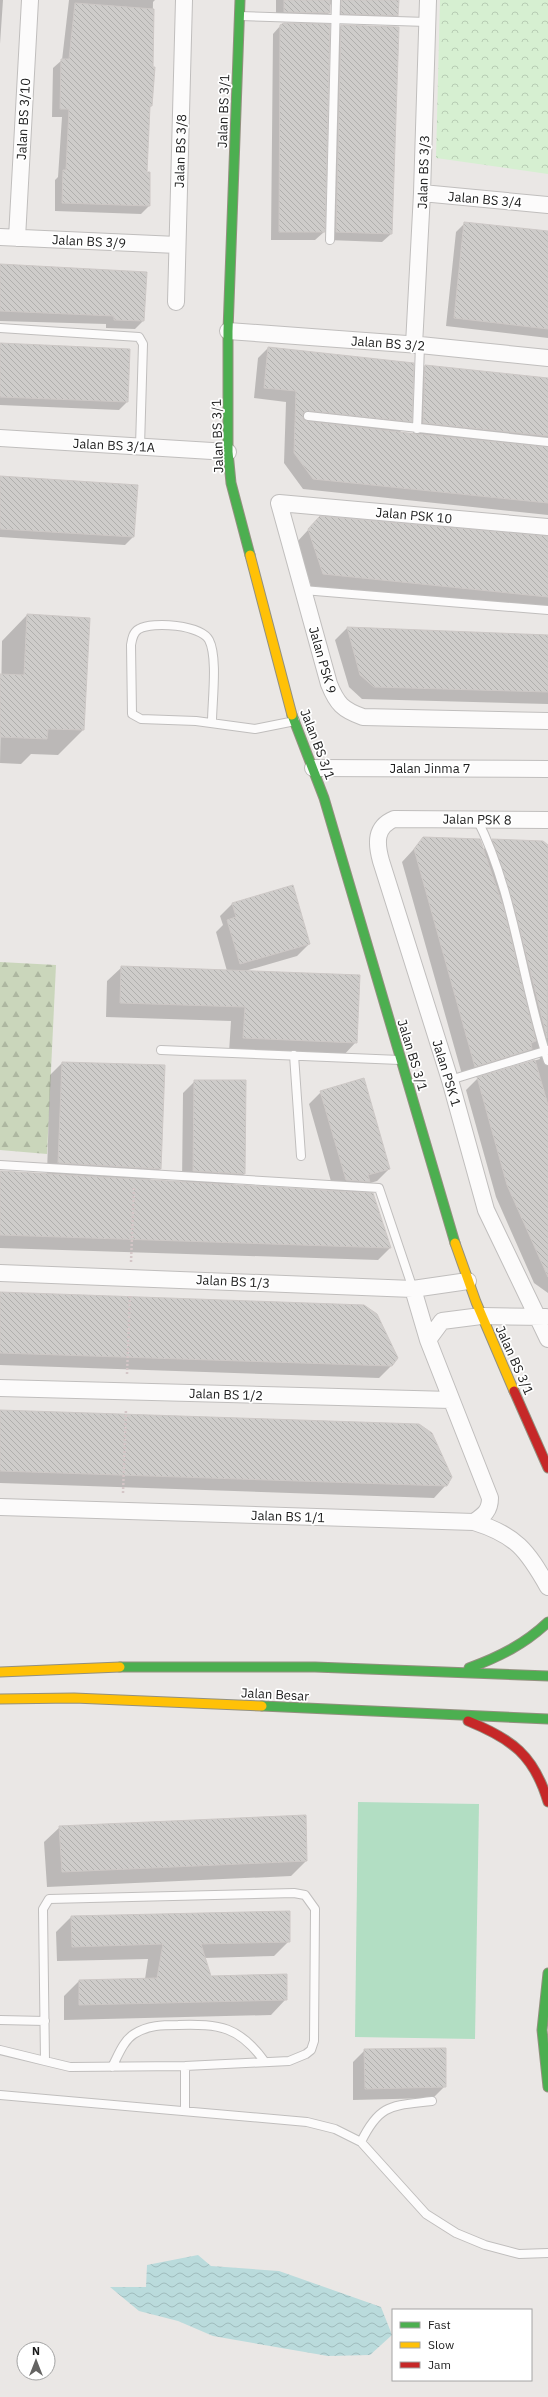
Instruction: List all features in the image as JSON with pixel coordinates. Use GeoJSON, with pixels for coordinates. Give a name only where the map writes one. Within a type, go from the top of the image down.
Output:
{"type":"FeatureCollection","features":[{"type":"Feature","properties":{"kind":"street","name":"Jalan BS 3/10"},"geometry":{"type":"LineString","coordinates":[[17,238],[30,0]]}},
{"type":"Feature","properties":{"kind":"street","name":"Jalan BS 3/8"},"geometry":{"type":"LineString","coordinates":[[176,302],[184,0]]}},
{"type":"Feature","properties":{"kind":"street","name":"Jalan BS 3/1"},"geometry":{"type":"LineString","coordinates":[[240,0],[228,331],[228,452],[231,483],[290,708],[326,805],[422,1131],[430,1164],[481,1316],[548,1468]]}},
{"type":"Feature","properties":{"kind":"street","name":"Jalan BS 3/3"},"geometry":{"type":"LineString","coordinates":[[417,345],[428,0]]}},
{"type":"Feature","properties":{"kind":"street","name":"Jalan BS 3/4"},"geometry":{"type":"LineString","coordinates":[[422,193],[548,205]]}},
{"type":"Feature","properties":{"kind":"street","name":"Jalan BS 3/9"},"geometry":{"type":"LineString","coordinates":[[0,237],[177,245]]}},
{"type":"Feature","properties":{"kind":"street","name":"Jalan BS 3/2"},"geometry":{"type":"LineString","coordinates":[[228,331],[417,345],[548,358]]}},
{"type":"Feature","properties":{"kind":"street","name":"Jalan BS 3/1A"},"geometry":{"type":"LineString","coordinates":[[0,438],[228,452]]}},
{"type":"Feature","properties":{"kind":"street","name":"Jalan PSK 10"},"geometry":{"type":"LineString","coordinates":[[279,503],[548,527]]}},
{"type":"Feature","properties":{"kind":"street","name":"Jalan PSK 9"},"geometry":{"type":"LineString","coordinates":[[279,503],[335,700],[348,712],[363,717],[548,721]]}},
{"type":"Feature","properties":{"kind":"street","name":"Jalan Jinma 7"},"geometry":{"type":"LineString","coordinates":[[313,768],[548,769]]}},
{"type":"Feature","properties":{"kind":"street","name":"Jalan PSK 8"},"geometry":{"type":"LineString","coordinates":[[407,818],[548,820]]}},
{"type":"Feature","properties":{"kind":"street","name":"Jalan PSK 1"},"geometry":{"type":"LineString","coordinates":[[407,818],[386,822],[380,829],[378,835],[378,852],[450,1080],[486,1210],[543,1317],[548,1339]]}},
{"type":"Feature","properties":{"kind":"street","name":"Jalan BS 1/3"},"geometry":{"type":"LineString","coordinates":[[0,1273],[131,1276],[413,1289],[468,1281]]}},
{"type":"Feature","properties":{"kind":"street"},"geometry":{"type":"LineString","coordinates":[[413,1289],[428,1340],[490,1498],[490,1506],[487,1513],[474,1522]]}},
{"type":"Feature","properties":{"kind":"street"},"geometry":{"type":"LineString","coordinates":[[428,1340],[442,1321],[481,1316],[543,1317]]}},
{"type":"Feature","properties":{"kind":"street","name":"Jalan BS 1/2"},"geometry":{"type":"LineString","coordinates":[[0,1388],[451,1400]]}},
{"type":"Feature","properties":{"kind":"street","name":"Jalan BS 1/1"},"geometry":{"type":"LineString","coordinates":[[0,1507],[474,1522],[507,1534],[520,1545],[548,1587]]}},
{"type":"Feature","properties":{"kind":"street"},"geometry":{"type":"LineString","coordinates":[[464,1670],[491,1660],[528,1640],[548,1622]]}},
{"type":"Feature","properties":{"kind":"street","name":"Jalan Besar"},"geometry":{"type":"LineString","coordinates":[[0,1672],[74,1667],[224,1666],[464,1670],[548,1676]]}},
{"type":"Feature","properties":{"kind":"street","name":"Jalan Besar"},"geometry":{"type":"LineString","coordinates":[[0,1699],[81,1698],[322,1710],[449,1713],[548,1719]]}},
{"type":"Feature","properties":{"kind":"street"},"geometry":{"type":"LineString","coordinates":[[449,1713],[498,1732],[528,1756],[544,1785],[548,1802]]}},
{"type":"Feature","properties":{"kind":"street"},"geometry":{"type":"LineString","coordinates":[[548,1973],[542,2009],[542,2047],[548,2088]]}},
{"type":"Feature","properties":{"kind":"lane"},"geometry":{"type":"LineString","coordinates":[[330,240],[336,0]]}},
{"type":"Feature","properties":{"kind":"lane"},"geometry":{"type":"LineString","coordinates":[[239,16],[427,22]]}},
{"type":"Feature","properties":{"kind":"lane"},"geometry":{"type":"LineString","coordinates":[[0,328],[139,337],[143,344],[140,446]]}},
{"type":"Feature","properties":{"kind":"lane"},"geometry":{"type":"LineString","coordinates":[[416,429],[417,345]]}},
{"type":"Feature","properties":{"kind":"lane"},"geometry":{"type":"LineString","coordinates":[[308,416],[416,429],[548,442]]}},
{"type":"Feature","properties":{"kind":"lane"},"geometry":{"type":"LineString","coordinates":[[303,590],[548,610]]}},
{"type":"Feature","properties":{"kind":"lane"},"geometry":{"type":"LineString","coordinates":[[212,722],[213,660],[212,646],[208,638],[201,632],[190,628],[151,625],[139,629],[133,635],[131,644],[132,714],[141,718],[212,722],[255,729],[295,721]]}},
{"type":"Feature","properties":{"kind":"lane"},"geometry":{"type":"LineString","coordinates":[[477,819],[487,839],[499,877],[548,1061]]}},
{"type":"Feature","properties":{"kind":"lane"},"geometry":{"type":"LineString","coordinates":[[161,1050],[401,1060]]}},
{"type":"Feature","properties":{"kind":"lane"},"geometry":{"type":"LineString","coordinates":[[450,1080],[546,1050]]}},
{"type":"Feature","properties":{"kind":"lane"},"geometry":{"type":"LineString","coordinates":[[294,1055],[301,1156]]}},
{"type":"Feature","properties":{"kind":"lane"},"geometry":{"type":"LineString","coordinates":[[0,1165],[379,1188],[413,1289]]}},
{"type":"Feature","properties":{"kind":"lane"},"geometry":{"type":"LineString","coordinates":[[0,2050],[45,2061],[70,2067],[185,2066],[299,2059],[311,2050],[314,2041],[315,1909],[305,1895],[294,1893],[49,1900],[43,1909],[45,2061]]}},
{"type":"Feature","properties":{"kind":"lane"},"geometry":{"type":"LineString","coordinates":[[0,2020],[44,2020]]}},
{"type":"Feature","properties":{"kind":"lane"},"geometry":{"type":"LineString","coordinates":[[112,2067],[121,2048],[133,2035],[158,2025],[212,2024],[225,2028],[249,2043],[265,2062]]}},
{"type":"Feature","properties":{"kind":"lane"},"geometry":{"type":"LineString","coordinates":[[185,2066],[185,2111]]}},
{"type":"Feature","properties":{"kind":"lane"},"geometry":{"type":"LineString","coordinates":[[0,2095],[307,2122],[336,2129],[361,2142],[426,2214],[456,2232],[485,2245],[519,2254],[548,2253]]}},
{"type":"Feature","properties":{"kind":"lane"},"geometry":{"type":"LineString","coordinates":[[361,2142],[376,2116],[389,2107],[432,2101]]}},
{"type":"Feature","properties":{"kind":"path"},"geometry":{"type":"LineString","coordinates":[[128,1350],[134,1174]]}},
{"type":"Feature","properties":{"kind":"path"},"geometry":{"type":"LineString","coordinates":[[124,1477],[126,1411]]}},
{"type":"Feature","properties":{"kind":"green space"},"geometry":{"type":"Polygon","coordinates":[[[440,0],[548,0],[548,174],[436,158],[440,0]]]}},
{"type":"Feature","properties":{"kind":"green space"},"geometry":{"type":"Polygon","coordinates":[[[0,962],[56,965],[47,1154],[0,1150],[0,962]]]}},
{"type":"Feature","properties":{"kind":"green space"},"geometry":{"type":"Polygon","coordinates":[[[358,1802],[479,1804],[475,2039],[355,2037],[358,1802]]]}},
{"type":"Feature","properties":{"kind":"water"},"geometry":{"type":"Polygon","coordinates":[[[198,2255],[211,2266],[279,2271],[381,2307],[392,2335],[370,2355],[328,2356],[213,2336],[178,2321],[139,2311],[110,2287],[146,2287],[147,2265],[198,2255]]]}},
{"type":"Feature","properties":{"kind":"building"},"geometry":{"type":"Polygon","coordinates":[[[284,0],[330,0],[330,13],[284,12],[284,0]]]}},
{"type":"Feature","properties":{"kind":"building"},"geometry":{"type":"Polygon","coordinates":[[[341,0],[399,0],[398,16],[341,14],[341,0]]]}},
{"type":"Feature","properties":{"kind":"building"},"geometry":{"type":"Polygon","coordinates":[[[75,3],[154,9],[153,67],[155,67],[152,106],[150,106],[147,172],[150,172],[150,206],[62,203],[63,170],[66,170],[69,109],[60,109],[61,59],[69,59],[75,3]]]}},
{"type":"Feature","properties":{"kind":"building"},"geometry":{"type":"Polygon","coordinates":[[[284,23],[330,24],[325,232],[279,232],[280,25],[284,23]]]}},
{"type":"Feature","properties":{"kind":"building"},"geometry":{"type":"Polygon","coordinates":[[[341,25],[399,27],[392,234],[336,232],[341,25]]]}},
{"type":"Feature","properties":{"kind":"building"},"geometry":{"type":"Polygon","coordinates":[[[464,222],[548,231],[548,329],[454,318],[464,222]]]}},
{"type":"Feature","properties":{"kind":"building"},"geometry":{"type":"Polygon","coordinates":[[[0,264],[147,272],[144,321],[114,320],[114,316],[0,311],[0,264]]]}},
{"type":"Feature","properties":{"kind":"building"},"geometry":{"type":"Polygon","coordinates":[[[0,343],[130,349],[128,402],[0,397],[0,343]]]}},
{"type":"Feature","properties":{"kind":"building"},"geometry":{"type":"Polygon","coordinates":[[[268,347],[414,363],[412,422],[309,411],[303,413],[303,419],[307,421],[416,434],[548,447],[548,503],[313,479],[294,453],[296,391],[264,388],[268,347]]]}},
{"type":"Feature","properties":{"kind":"building"},"geometry":{"type":"Polygon","coordinates":[[[425,365],[548,378],[548,436],[423,423],[425,365]]]}},
{"type":"Feature","properties":{"kind":"building"},"geometry":{"type":"Polygon","coordinates":[[[0,476],[138,485],[134,537],[0,529],[0,476]]]}},
{"type":"Feature","properties":{"kind":"building"},"geometry":{"type":"Polygon","coordinates":[[[320,516],[548,536],[548,597],[323,574],[308,529],[320,516]]]}},
{"type":"Feature","properties":{"kind":"building"},"geometry":{"type":"Polygon","coordinates":[[[27,614],[90,618],[84,730],[48,729],[47,739],[0,737],[0,674],[24,675],[27,614]]]}},
{"type":"Feature","properties":{"kind":"building"},"geometry":{"type":"Polygon","coordinates":[[[347,627],[548,635],[548,692],[374,687],[360,675],[347,627]]]}},
{"type":"Feature","properties":{"kind":"building"},"geometry":{"type":"Polygon","coordinates":[[[423,837],[480,839],[504,909],[536,1041],[531,1043],[532,1049],[475,1067],[414,849],[423,837]]]}},
{"type":"Feature","properties":{"kind":"building"},"geometry":{"type":"Polygon","coordinates":[[[492,839],[543,841],[548,845],[547,1038],[514,906],[492,839]]]}},
{"type":"Feature","properties":{"kind":"building"},"geometry":{"type":"Polygon","coordinates":[[[293,885],[310,944],[240,964],[227,920],[236,917],[232,903],[293,885]]]}},
{"type":"Feature","properties":{"kind":"building"},"geometry":{"type":"Polygon","coordinates":[[[121,966],[360,975],[357,1043],[243,1038],[245,1007],[120,1003],[121,966]]]}},
{"type":"Feature","properties":{"kind":"building"},"geometry":{"type":"Polygon","coordinates":[[[535,1060],[548,1105],[548,1277],[507,1185],[477,1077],[535,1060]]]}},
{"type":"Feature","properties":{"kind":"building"},"geometry":{"type":"Polygon","coordinates":[[[62,1062],[165,1065],[161,1169],[58,1163],[62,1062]]]}},
{"type":"Feature","properties":{"kind":"building"},"geometry":{"type":"Polygon","coordinates":[[[364,1078],[390,1169],[368,1175],[370,1182],[346,1180],[320,1091],[364,1078]]]}},
{"type":"Feature","properties":{"kind":"building"},"geometry":{"type":"Polygon","coordinates":[[[194,1080],[246,1080],[245,1174],[193,1171],[194,1080]]]}},
{"type":"Feature","properties":{"kind":"building"},"geometry":{"type":"Polygon","coordinates":[[[0,1171],[373,1193],[391,1248],[0,1235],[0,1171]]]}},
{"type":"Feature","properties":{"kind":"building"},"geometry":{"type":"Polygon","coordinates":[[[0,1292],[364,1305],[377,1314],[398,1358],[392,1366],[0,1353],[0,1292]]]}},
{"type":"Feature","properties":{"kind":"building"},"geometry":{"type":"Polygon","coordinates":[[[0,1410],[419,1424],[432,1433],[452,1477],[447,1486],[0,1471],[0,1410]]]}},
{"type":"Feature","properties":{"kind":"building"},"geometry":{"type":"Polygon","coordinates":[[[306,1815],[307,1861],[62,1872],[59,1826],[306,1815]]]}},
{"type":"Feature","properties":{"kind":"building"},"geometry":{"type":"Polygon","coordinates":[[[290,1911],[290,1942],[201,1944],[211,1976],[287,1974],[287,2000],[79,2005],[79,1980],[157,1978],[163,1944],[72,1947],[71,1916],[290,1911]]]}},
{"type":"Feature","properties":{"kind":"building"},"geometry":{"type":"Polygon","coordinates":[[[446,2048],[446,2087],[365,2089],[364,2049],[446,2048]]]}},
{"type":"Feature","properties":{"kind":"traffic: fast"},"geometry":{"type":"LineString","coordinates":[[240,0],[228,331],[228,452],[231,483],[250,555]]}},
{"type":"Feature","properties":{"kind":"traffic: fast"},"geometry":{"type":"LineString","coordinates":[[292,715],[324,798],[455,1243]]}},
{"type":"Feature","properties":{"kind":"traffic: fast"},"geometry":{"type":"LineString","coordinates":[[469,1668],[511,1649],[530,1637],[548,1622]]}},
{"type":"Feature","properties":{"kind":"traffic: fast"},"geometry":{"type":"LineString","coordinates":[[120,1667],[315,1667],[548,1676]]}},
{"type":"Feature","properties":{"kind":"traffic: fast"},"geometry":{"type":"LineString","coordinates":[[262,1706],[548,1719]]}},
{"type":"Feature","properties":{"kind":"traffic: fast"},"geometry":{"type":"LineString","coordinates":[[548,1973],[542,2030],[548,2087]]}},
{"type":"Feature","properties":{"kind":"traffic: slow"},"geometry":{"type":"LineString","coordinates":[[250,555],[292,715]]}},
{"type":"Feature","properties":{"kind":"traffic: slow"},"geometry":{"type":"LineString","coordinates":[[455,1243],[476,1302],[514,1391]]}},
{"type":"Feature","properties":{"kind":"traffic: slow"},"geometry":{"type":"LineString","coordinates":[[0,1672],[120,1667]]}},
{"type":"Feature","properties":{"kind":"traffic: slow"},"geometry":{"type":"LineString","coordinates":[[0,1699],[74,1698],[262,1706]]}},
{"type":"Feature","properties":{"kind":"traffic: jam"},"geometry":{"type":"LineString","coordinates":[[514,1391],[548,1468]]}},
{"type":"Feature","properties":{"kind":"traffic: jam"},"geometry":{"type":"LineString","coordinates":[[468,1721],[509,1742],[528,1760],[536,1772],[548,1802]]}}]}
